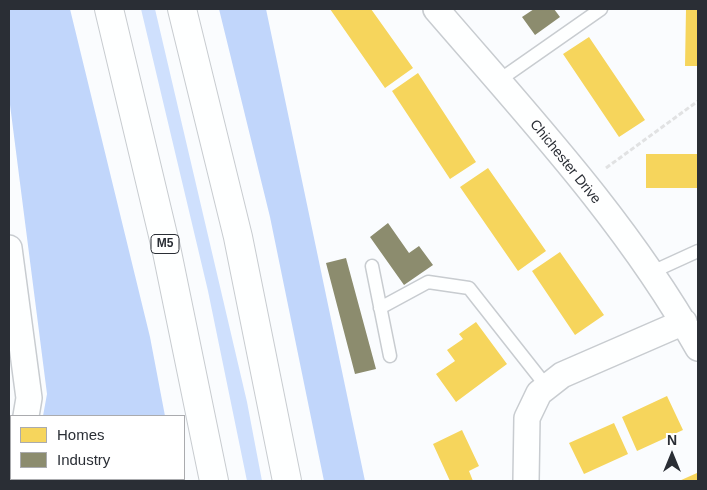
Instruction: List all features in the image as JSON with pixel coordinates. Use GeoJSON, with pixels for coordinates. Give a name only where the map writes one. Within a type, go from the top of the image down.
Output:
{"type":"FeatureCollection","features":[{"type":"Feature","properties":{"kind":"highway","name":"M5"},"geometry":{"type":"LineString","coordinates":[[109,9],[167,252],[214,481]]}},
{"type":"Feature","properties":{"kind":"highway"},"geometry":{"type":"LineString","coordinates":[[182,9],[238,238],[286,481]]}},
{"type":"Feature","properties":{"kind":"street","name":"Chichester Drive"},"geometry":{"type":"LineString","coordinates":[[436,9],[584,184],[652,272],[698,348]]}},
{"type":"Feature","properties":{"kind":"street"},"geometry":{"type":"LineString","coordinates":[[9,248],[28,407]]}},
{"type":"Feature","properties":{"kind":"street"},"geometry":{"type":"LineString","coordinates":[[526,481],[527,418],[540,393],[562,375],[684,322]]}},
{"type":"Feature","properties":{"kind":"lane"},"geometry":{"type":"LineString","coordinates":[[498,81],[602,9]]}},
{"type":"Feature","properties":{"kind":"lane"},"geometry":{"type":"LineString","coordinates":[[652,272],[698,251]]}},
{"type":"Feature","properties":{"kind":"lane"},"geometry":{"type":"LineString","coordinates":[[372,266],[390,356]]}},
{"type":"Feature","properties":{"kind":"lane"},"geometry":{"type":"LineString","coordinates":[[380,308],[428,282],[469,288],[547,387]]}},
{"type":"Feature","properties":{"kind":"path"},"geometry":{"type":"LineString","coordinates":[[584,184],[698,101]]}},
{"type":"Feature","properties":{"kind":"shaded area"},"geometry":{"type":"Polygon","coordinates":[[[9,9],[70,9],[150,337],[165,415],[43,415],[47,394],[9,97],[9,9]]]}},
{"type":"Feature","properties":{"kind":"shaded area"},"geometry":{"type":"Polygon","coordinates":[[[141,9],[155,9],[247,402],[262,481],[247,481],[208,291],[141,9]]]}},
{"type":"Feature","properties":{"kind":"shaded area"},"geometry":{"type":"Polygon","coordinates":[[[219,9],[266,9],[365,481],[324,481],[270,217],[219,9]]]}},
{"type":"Feature","properties":{"kind":"shaded area"},"geometry":{"type":"Polygon","coordinates":[[[178,480],[178,481],[31,481],[178,480]]]}},
{"type":"Feature","properties":{"kind":"building: Homes"},"geometry":{"type":"Polygon","coordinates":[[[330,9],[371,9],[413,68],[385,88],[330,9]]]}},
{"type":"Feature","properties":{"kind":"building: Homes"},"geometry":{"type":"Polygon","coordinates":[[[686,9],[698,9],[698,66],[685,66],[686,9]]]}},
{"type":"Feature","properties":{"kind":"building: Homes"},"geometry":{"type":"Polygon","coordinates":[[[589,37],[645,120],[619,137],[563,54],[589,37]]]}},
{"type":"Feature","properties":{"kind":"building: Homes"},"geometry":{"type":"Polygon","coordinates":[[[418,73],[476,162],[450,179],[392,91],[418,73]]]}},
{"type":"Feature","properties":{"kind":"building: Homes"},"geometry":{"type":"Polygon","coordinates":[[[646,154],[698,154],[698,188],[646,188],[646,154]]]}},
{"type":"Feature","properties":{"kind":"building: Homes"},"geometry":{"type":"Polygon","coordinates":[[[488,168],[546,251],[518,271],[460,187],[488,168]]]}},
{"type":"Feature","properties":{"kind":"building: Homes"},"geometry":{"type":"Polygon","coordinates":[[[560,252],[604,315],[575,335],[532,271],[560,252]]]}},
{"type":"Feature","properties":{"kind":"building: Homes"},"geometry":{"type":"Polygon","coordinates":[[[476,322],[507,364],[456,402],[436,374],[455,361],[447,350],[463,339],[459,334],[476,322]]]}},
{"type":"Feature","properties":{"kind":"building: Homes"},"geometry":{"type":"Polygon","coordinates":[[[667,396],[683,430],[637,451],[622,417],[667,396]]]}},
{"type":"Feature","properties":{"kind":"building: Homes"},"geometry":{"type":"Polygon","coordinates":[[[614,423],[628,454],[584,474],[569,443],[614,423]]]}},
{"type":"Feature","properties":{"kind":"building: Homes"},"geometry":{"type":"Polygon","coordinates":[[[462,430],[479,466],[469,471],[473,481],[450,481],[433,444],[462,430]]]}},
{"type":"Feature","properties":{"kind":"building: Homes"},"geometry":{"type":"Polygon","coordinates":[[[697,473],[698,481],[679,481],[697,473]]]}},
{"type":"Feature","properties":{"kind":"building: Industry"},"geometry":{"type":"Polygon","coordinates":[[[534,9],[554,9],[560,17],[535,35],[522,17],[534,9]]]}},
{"type":"Feature","properties":{"kind":"building: Industry"},"geometry":{"type":"Polygon","coordinates":[[[388,223],[409,253],[419,246],[433,265],[404,285],[370,237],[388,223]]]}},
{"type":"Feature","properties":{"kind":"building: Industry"},"geometry":{"type":"Polygon","coordinates":[[[346,258],[376,369],[355,374],[326,263],[346,258]]]}}]}
